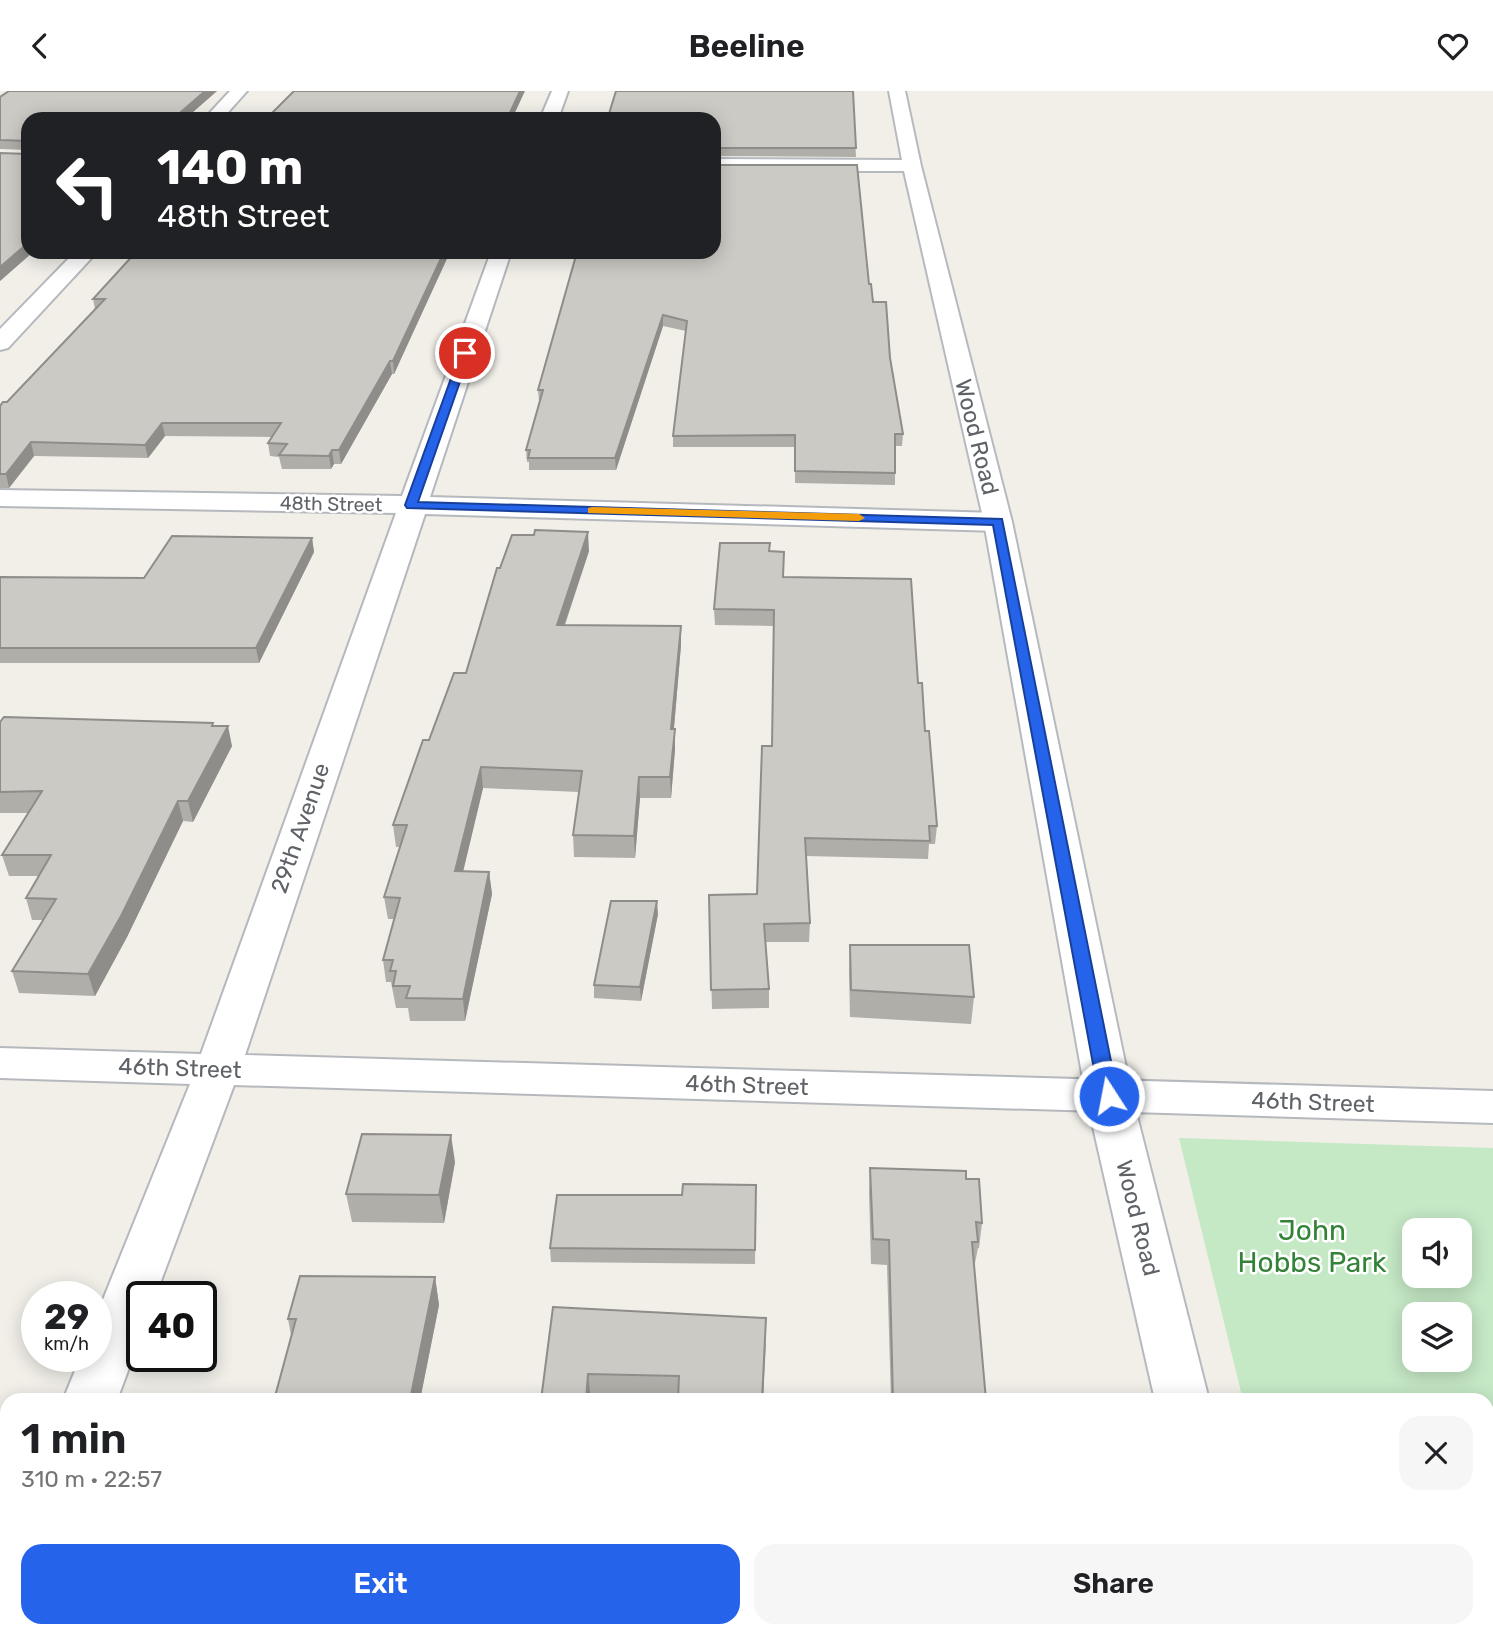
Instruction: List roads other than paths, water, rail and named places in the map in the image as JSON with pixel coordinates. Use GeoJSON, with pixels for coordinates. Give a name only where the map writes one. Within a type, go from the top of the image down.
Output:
{"type":"FeatureCollection","features":[{"type":"Feature","properties":{"kind":"street"},"geometry":{"type":"LineString","coordinates":[[220,112],[239,91]]}},
{"type":"Feature","properties":{"kind":"street"},"geometry":{"type":"LineString","coordinates":[[552,112],[560,91]]}},
{"type":"Feature","properties":{"kind":"street","name":"Wood Road"},"geometry":{"type":"LineString","coordinates":[[897,91],[912,166],[998,521],[1109,1096],[1180,1393]]}},
{"type":"Feature","properties":{"kind":"street"},"geometry":{"type":"LineString","coordinates":[[721,165],[912,166]]}},
{"type":"Feature","properties":{"kind":"street"},"geometry":{"type":"LineString","coordinates":[[0,343],[80,259]]}},
{"type":"Feature","properties":{"kind":"street","name":"29th Avenue"},"geometry":{"type":"LineString","coordinates":[[93,1393],[218,1069],[411,505],[499,259]]}},
{"type":"Feature","properties":{"kind":"street","name":"48th Street"},"geometry":{"type":"LineString","coordinates":[[0,498],[411,505],[998,521]]}},
{"type":"Feature","properties":{"kind":"street","name":"46th Street"},"geometry":{"type":"LineString","coordinates":[[0,1063],[1493,1107]]}},
{"type":"Feature","properties":{"kind":"park label","name":"John Hobbs Park"},"geometry":{"type":"Point","coordinates":[1312,1246]}}]}
